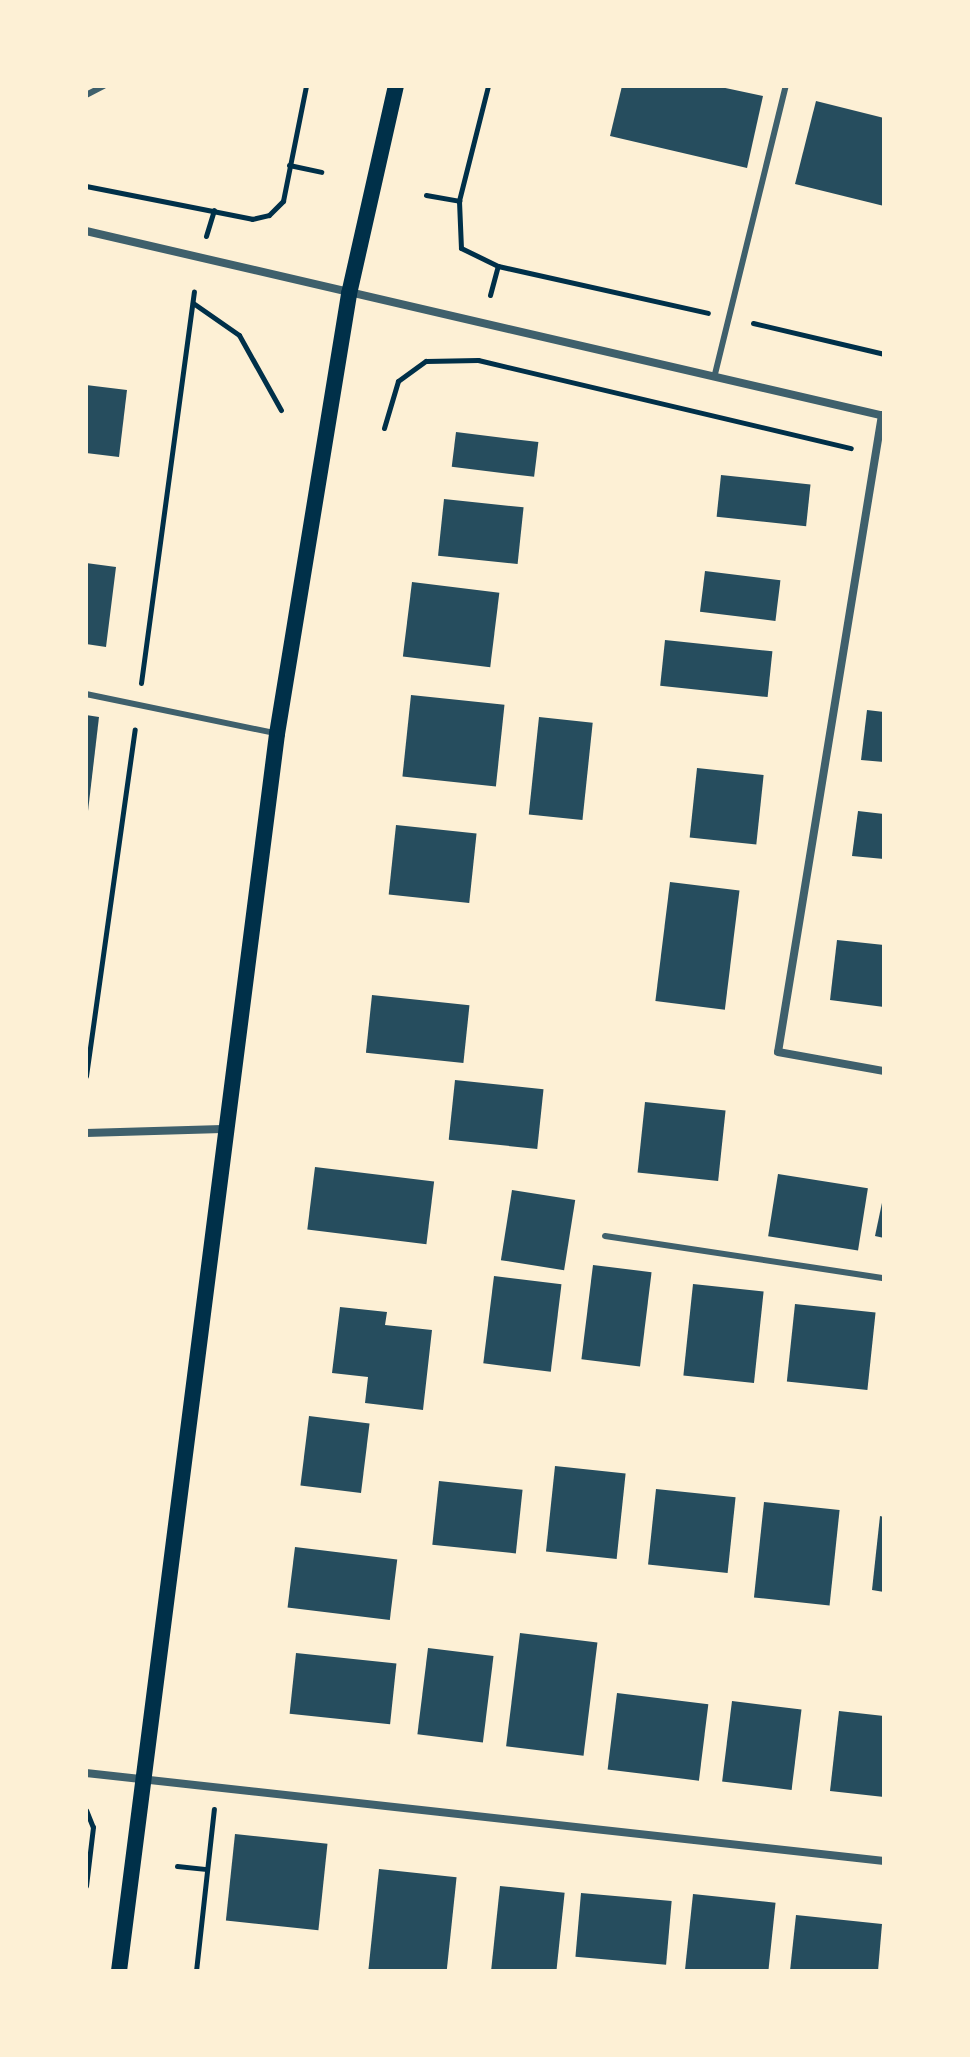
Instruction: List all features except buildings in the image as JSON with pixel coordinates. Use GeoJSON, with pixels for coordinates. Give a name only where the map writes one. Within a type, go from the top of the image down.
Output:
{"type":"FeatureCollection","features":[{"type":"Feature","properties":{"kind":"main road"},"geometry":{"type":"LineString","coordinates":[[119,1971],[147,1777],[222,1129],[277,734],[349,294],[396,86]]}},
{"type":"Feature","properties":{"kind":"street"},"geometry":{"type":"LineString","coordinates":[[86,231],[883,415],[874,454],[778,1052],[884,1071]]}},
{"type":"Feature","properties":{"kind":"street"},"geometry":{"type":"LineString","coordinates":[[86,1133],[222,1129]]}},
{"type":"Feature","properties":{"kind":"street"},"geometry":{"type":"LineString","coordinates":[[86,1773],[147,1777],[884,1861]]}},
{"type":"Feature","properties":{"kind":"lane"},"geometry":{"type":"LineString","coordinates":[[86,95],[104,86]]}},
{"type":"Feature","properties":{"kind":"lane"},"geometry":{"type":"LineString","coordinates":[[715,374],[786,86]]}},
{"type":"Feature","properties":{"kind":"lane"},"geometry":{"type":"LineString","coordinates":[[86,694],[277,734]]}},
{"type":"Feature","properties":{"kind":"lane"},"geometry":{"type":"LineString","coordinates":[[605,1236],[884,1278]]}},
{"type":"Feature","properties":{"kind":"path"},"geometry":{"type":"LineString","coordinates":[[86,186],[214,210],[269,215],[283,201],[306,86]]}},
{"type":"Feature","properties":{"kind":"path"},"geometry":{"type":"LineString","coordinates":[[488,86],[459,201],[461,248],[498,266],[884,354]]}},
{"type":"Feature","properties":{"kind":"path"},"geometry":{"type":"LineString","coordinates":[[289,165],[321,172]]}},
{"type":"Feature","properties":{"kind":"path"},"geometry":{"type":"LineString","coordinates":[[426,195],[459,201]]}},
{"type":"Feature","properties":{"kind":"path"},"geometry":{"type":"LineString","coordinates":[[205,236],[214,210]]}},
{"type":"Feature","properties":{"kind":"path"},"geometry":{"type":"LineString","coordinates":[[490,295],[498,266]]}},
{"type":"Feature","properties":{"kind":"path"},"geometry":{"type":"LineString","coordinates":[[193,303],[239,335],[281,410]]}},
{"type":"Feature","properties":{"kind":"path"},"geometry":{"type":"LineString","coordinates":[[384,428],[398,381],[417,368],[478,360],[874,454]]}},
{"type":"Feature","properties":{"kind":"path"},"geometry":{"type":"LineString","coordinates":[[196,1971],[217,1785]]}},
{"type":"Feature","properties":{"kind":"path"},"geometry":{"type":"LineString","coordinates":[[86,1810],[93,1827],[86,1886]]}},
{"type":"Feature","properties":{"kind":"path"},"geometry":{"type":"LineString","coordinates":[[177,1866],[207,1869]]}}]}
